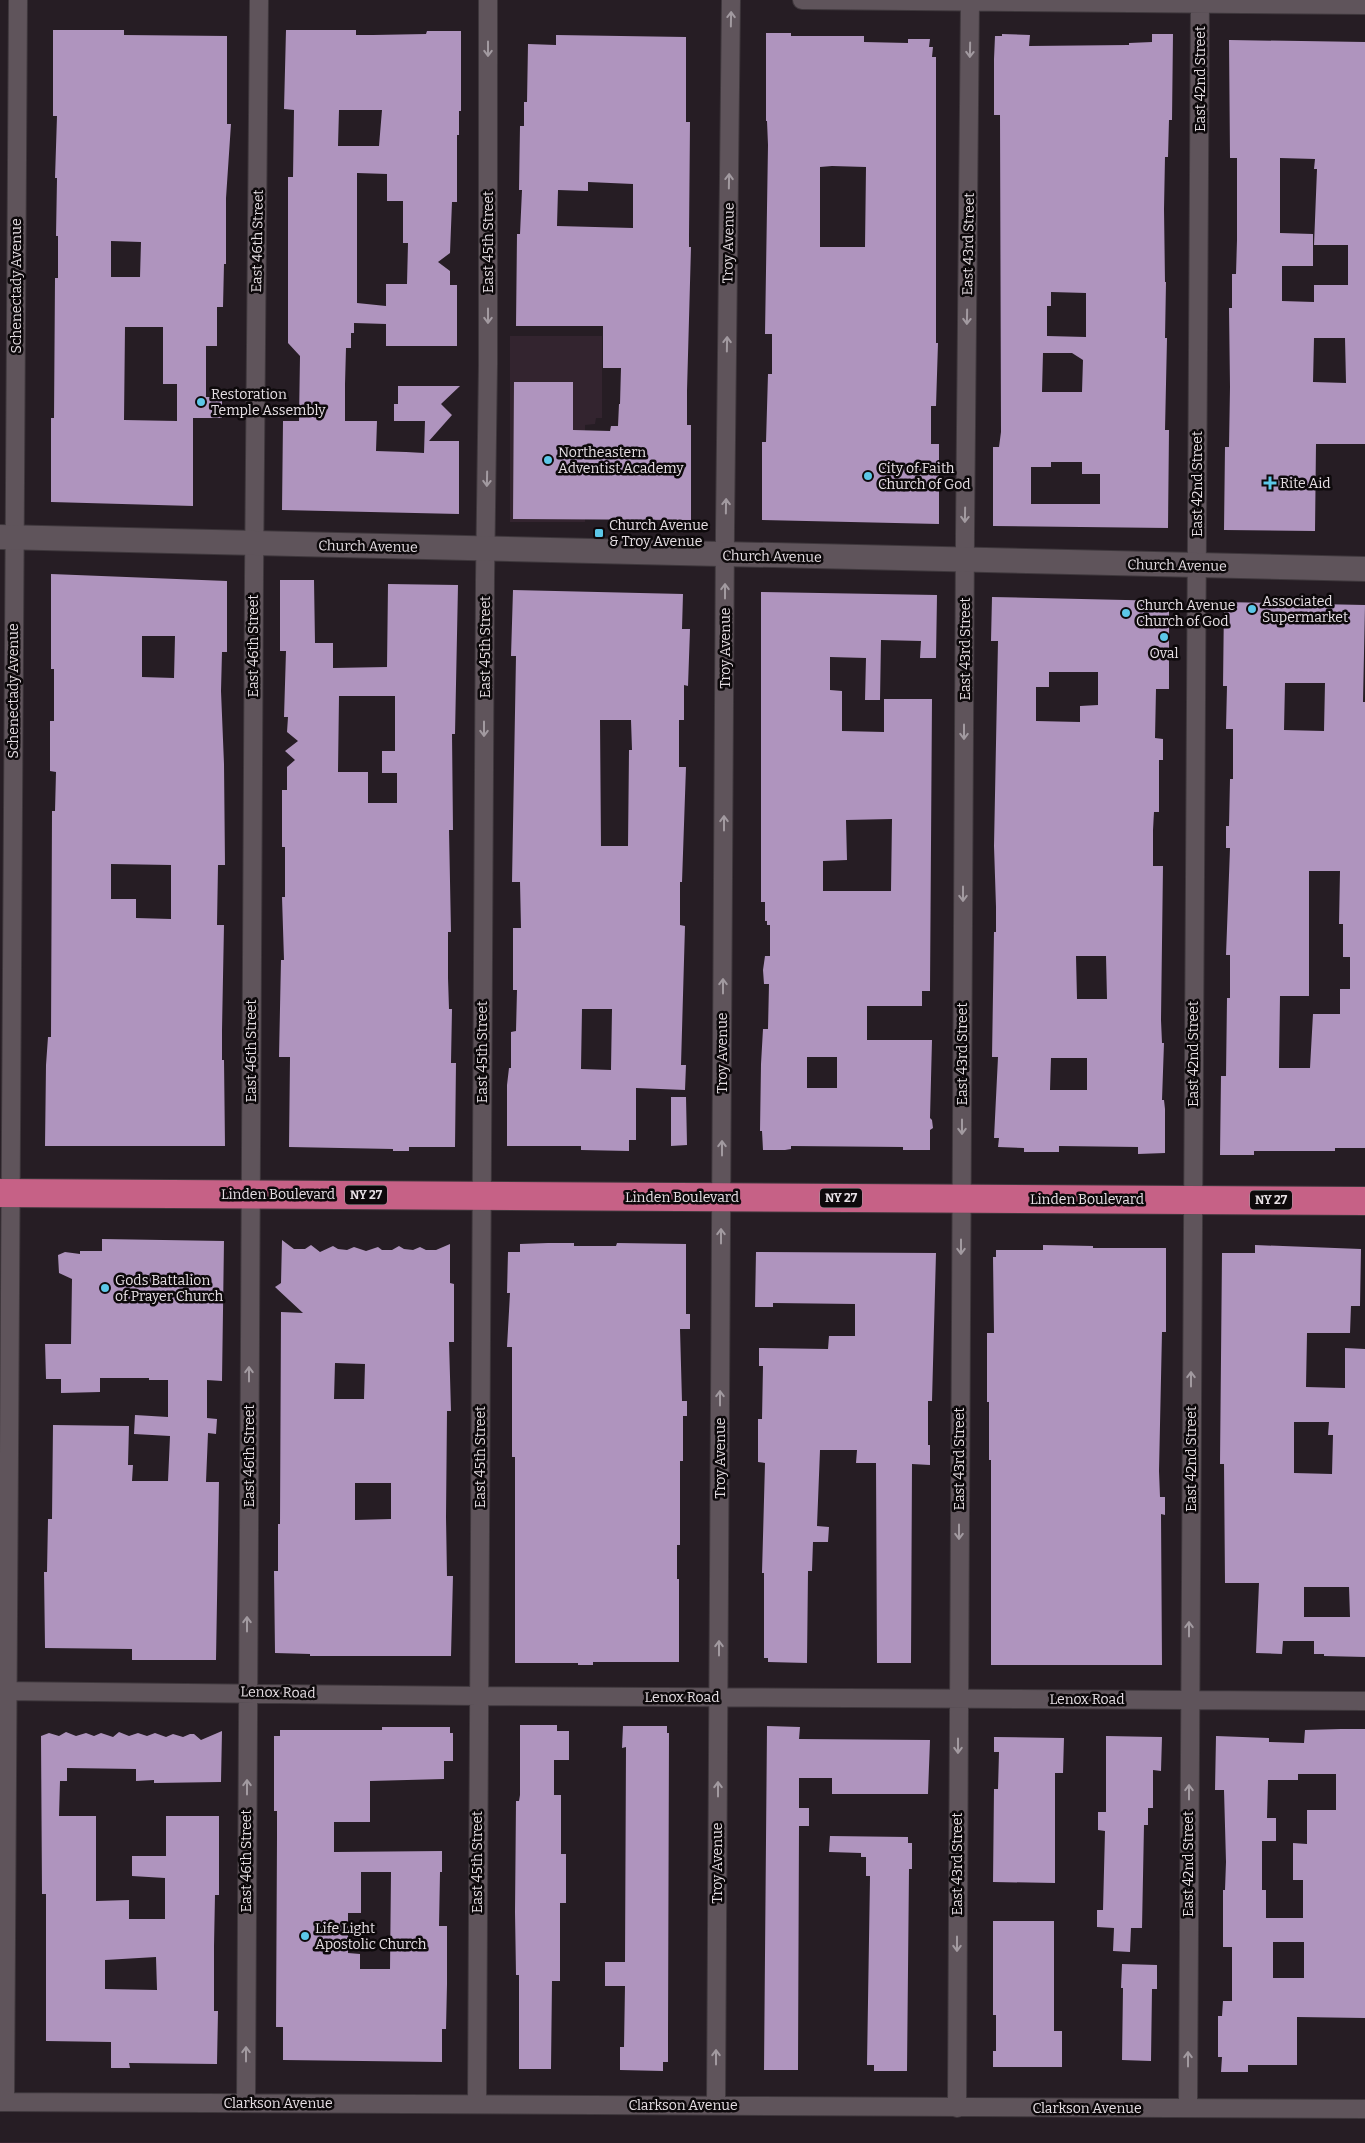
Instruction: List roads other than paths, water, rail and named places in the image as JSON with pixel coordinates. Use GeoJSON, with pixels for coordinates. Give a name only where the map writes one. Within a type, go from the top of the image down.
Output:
{"type":"FeatureCollection","features":[{"type":"Feature","properties":{"kind":"highway","name":"Linden Boulevard"},"geometry":{"type":"LineString","coordinates":[[5,1193],[1365,1201]]}},
{"type":"Feature","properties":{"kind":"main road","name":"Church Avenue"},"geometry":{"type":"LineString","coordinates":[[7,537],[1365,569]]}},
{"type":"Feature","properties":{"kind":"street","name":"Schenectady Avenue"},"geometry":{"type":"LineString","coordinates":[[2,2102],[7,537],[18,0]]}},
{"type":"Feature","properties":{"kind":"street","name":"East 46th Street"},"geometry":{"type":"LineString","coordinates":[[246,2103],[254,544],[259,0]]}},
{"type":"Feature","properties":{"kind":"street","name":"East 45th Street"},"geometry":{"type":"LineString","coordinates":[[477,2104],[481,1195],[488,364],[488,0]]}},
{"type":"Feature","properties":{"kind":"street","name":"Troy Avenue"},"geometry":{"type":"LineString","coordinates":[[716,2105],[725,555],[731,0]]}},
{"type":"Feature","properties":{"kind":"street"},"geometry":{"type":"LineString","coordinates":[[802,0],[1200,2],[1365,5]]}},
{"type":"Feature","properties":{"kind":"street","name":"East 43rd Street"},"geometry":{"type":"LineString","coordinates":[[957,2108],[961,1199],[970,1]]}},
{"type":"Feature","properties":{"kind":"street","name":"East 42nd Street"},"geometry":{"type":"LineString","coordinates":[[1188,2108],[1200,2]]}},
{"type":"Feature","properties":{"kind":"street","name":"Lenox Road"},"geometry":{"type":"LineString","coordinates":[[4,1690],[478,1696],[1365,1701]]}},
{"type":"Feature","properties":{"kind":"street","name":"Clarkson Avenue"},"geometry":{"type":"LineString","coordinates":[[2,2102],[1365,2109]]}},
{"type":"Feature","properties":{"kind":"place","name":"Restoration Temple Assembly"},"geometry":{"type":"Point","coordinates":[201,402]}},
{"type":"Feature","properties":{"kind":"place","name":"Northeastern Adventist Academy"},"geometry":{"type":"Point","coordinates":[548,460]}},
{"type":"Feature","properties":{"kind":"place","name":"City of Faith Church of God"},"geometry":{"type":"Point","coordinates":[868,476]}},
{"type":"Feature","properties":{"kind":"place","name":"Rite Aid"},"geometry":{"type":"Point","coordinates":[1270,483]}},
{"type":"Feature","properties":{"kind":"place","name":"Church Avenue & Troy Avenue"},"geometry":{"type":"Point","coordinates":[599,533]}},
{"type":"Feature","properties":{"kind":"place","name":"Associated Supermarket"},"geometry":{"type":"Point","coordinates":[1252,609]}},
{"type":"Feature","properties":{"kind":"place","name":"Church Avenue Church of God"},"geometry":{"type":"Point","coordinates":[1126,613]}},
{"type":"Feature","properties":{"kind":"place","name":"Oval"},"geometry":{"type":"Point","coordinates":[1164,637]}},
{"type":"Feature","properties":{"kind":"place","name":"Gods Battalion of Prayer Church"},"geometry":{"type":"Point","coordinates":[105,1288]}},
{"type":"Feature","properties":{"kind":"place","name":"Life Light Apostolic Church"},"geometry":{"type":"Point","coordinates":[305,1936]}}]}
